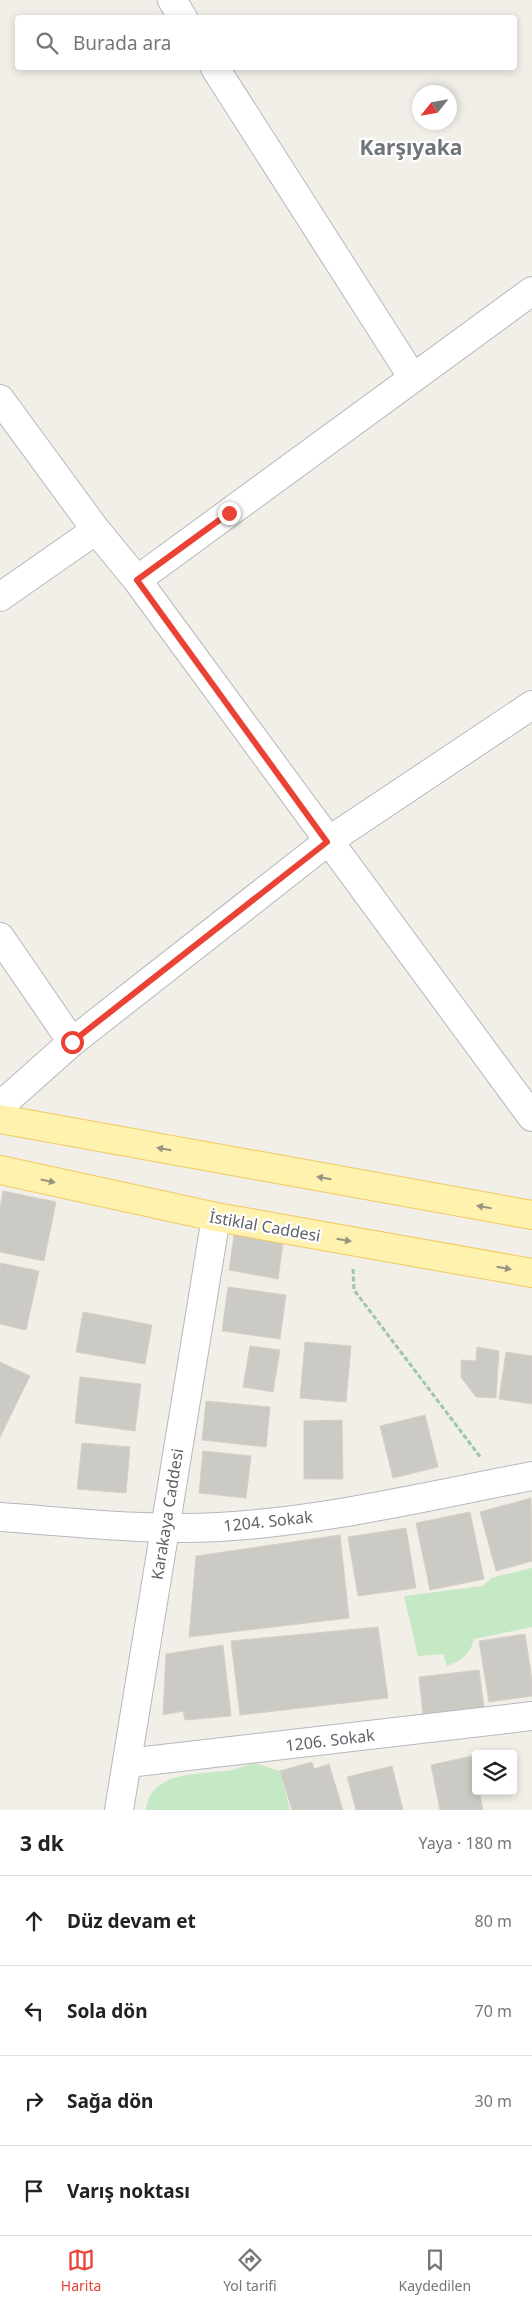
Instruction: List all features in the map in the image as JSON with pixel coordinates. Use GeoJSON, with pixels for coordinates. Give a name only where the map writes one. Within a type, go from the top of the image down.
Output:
{"type":"FeatureCollection","features":[{"type":"Feature","properties":{"kind":"main road"},"geometry":{"type":"LineString","coordinates":[[0,1119],[532,1216]]}},
{"type":"Feature","properties":{"kind":"main road","name":"İstiklal Caddesi"},"geometry":{"type":"LineString","coordinates":[[0,1170],[216,1217],[532,1273]]}},
{"type":"Feature","properties":{"kind":"street"},"geometry":{"type":"LineString","coordinates":[[172,0],[181,15]]}},
{"type":"Feature","properties":{"kind":"street"},"geometry":{"type":"LineString","coordinates":[[216,70],[413,378]]}},
{"type":"Feature","properties":{"kind":"street"},"geometry":{"type":"LineString","coordinates":[[137,580],[532,291]]}},
{"type":"Feature","properties":{"kind":"street"},"geometry":{"type":"LineString","coordinates":[[0,399],[96,530],[137,580],[327,842],[532,1118]]}},
{"type":"Feature","properties":{"kind":"street"},"geometry":{"type":"LineString","coordinates":[[0,597],[96,530]]}},
{"type":"Feature","properties":{"kind":"street"},"geometry":{"type":"LineString","coordinates":[[0,1106],[72,1042],[327,842],[532,705]]}},
{"type":"Feature","properties":{"kind":"street"},"geometry":{"type":"LineString","coordinates":[[0,937],[72,1042]]}},
{"type":"Feature","properties":{"kind":"street","name":"Karakaya Caddesi"},"geometry":{"type":"LineString","coordinates":[[119,1810],[216,1217]]}},
{"type":"Feature","properties":{"kind":"street","name":"1204. Sokak"},"geometry":{"type":"LineString","coordinates":[[0,1516],[165,1528],[218,1527],[283,1521],[358,1510],[532,1476]]}},
{"type":"Feature","properties":{"kind":"street","name":"1206. Sokak"},"geometry":{"type":"LineString","coordinates":[[128,1763],[532,1716]]}},
{"type":"Feature","properties":{"kind":"path"},"geometry":{"type":"LineString","coordinates":[[353,1242],[354,1290],[500,1482]]}},
{"type":"Feature","properties":{"kind":"green space"},"geometry":{"type":"Polygon","coordinates":[[[532,1568],[532,1627],[474,1639],[465,1656],[447,1666],[443,1654],[418,1656],[404,1596],[483,1586],[491,1578],[532,1568]]]}},
{"type":"Feature","properties":{"kind":"green space"},"geometry":{"type":"Polygon","coordinates":[[[254,1763],[280,1771],[290,1810],[146,1810],[150,1797],[157,1787],[167,1781],[179,1776],[232,1770],[254,1763]]]}},
{"type":"Feature","properties":{"kind":"building"},"geometry":{"type":"Polygon","coordinates":[[[3,1191],[56,1202],[44,1261],[0,1252],[0,1207],[3,1191]]]}},
{"type":"Feature","properties":{"kind":"building"},"geometry":{"type":"Polygon","coordinates":[[[235,1229],[284,1237],[278,1279],[229,1270],[235,1229]]]}},
{"type":"Feature","properties":{"kind":"building"},"geometry":{"type":"Polygon","coordinates":[[[0,1263],[39,1271],[26,1330],[0,1324],[0,1263]]]}},
{"type":"Feature","properties":{"kind":"building"},"geometry":{"type":"Polygon","coordinates":[[[228,1287],[286,1295],[280,1339],[222,1331],[228,1287]]]}},
{"type":"Feature","properties":{"kind":"building"},"geometry":{"type":"Polygon","coordinates":[[[83,1312],[152,1325],[145,1364],[76,1352],[83,1312]]]}},
{"type":"Feature","properties":{"kind":"building"},"geometry":{"type":"Polygon","coordinates":[[[305,1342],[351,1346],[346,1402],[300,1398],[305,1342]]]}},
{"type":"Feature","properties":{"kind":"building"},"geometry":{"type":"Polygon","coordinates":[[[250,1346],[280,1350],[273,1392],[243,1387],[250,1346]]]}},
{"type":"Feature","properties":{"kind":"building"},"geometry":{"type":"Polygon","coordinates":[[[477,1347],[499,1351],[496,1398],[476,1397],[461,1377],[461,1360],[476,1361],[477,1347]]]}},
{"type":"Feature","properties":{"kind":"building"},"geometry":{"type":"Polygon","coordinates":[[[506,1352],[532,1356],[532,1404],[499,1399],[506,1352]]]}},
{"type":"Feature","properties":{"kind":"building"},"geometry":{"type":"Polygon","coordinates":[[[0,1362],[30,1376],[0,1437],[0,1362]]]}},
{"type":"Feature","properties":{"kind":"building"},"geometry":{"type":"Polygon","coordinates":[[[80,1377],[141,1384],[135,1431],[75,1423],[80,1377]]]}},
{"type":"Feature","properties":{"kind":"building"},"geometry":{"type":"Polygon","coordinates":[[[206,1401],[270,1407],[266,1447],[202,1440],[206,1401]]]}},
{"type":"Feature","properties":{"kind":"building"},"geometry":{"type":"Polygon","coordinates":[[[425,1415],[438,1467],[393,1478],[380,1426],[425,1415]]]}},
{"type":"Feature","properties":{"kind":"building"},"geometry":{"type":"Polygon","coordinates":[[[342,1420],[343,1479],[304,1479],[304,1421],[342,1420]]]}},
{"type":"Feature","properties":{"kind":"building"},"geometry":{"type":"Polygon","coordinates":[[[82,1443],[130,1447],[126,1493],[77,1489],[82,1443]]]}},
{"type":"Feature","properties":{"kind":"building"},"geometry":{"type":"Polygon","coordinates":[[[203,1451],[251,1456],[246,1498],[199,1493],[203,1451]]]}},
{"type":"Feature","properties":{"kind":"building"},"geometry":{"type":"Polygon","coordinates":[[[531,1498],[532,1561],[496,1571],[480,1512],[531,1498]]]}},
{"type":"Feature","properties":{"kind":"building"},"geometry":{"type":"Polygon","coordinates":[[[470,1512],[484,1579],[430,1590],[416,1523],[470,1512]]]}},
{"type":"Feature","properties":{"kind":"building"},"geometry":{"type":"Polygon","coordinates":[[[406,1528],[416,1588],[358,1596],[348,1537],[406,1528]]]}},
{"type":"Feature","properties":{"kind":"building"},"geometry":{"type":"Polygon","coordinates":[[[340,1535],[349,1618],[189,1637],[196,1556],[340,1535]]]}},
{"type":"Feature","properties":{"kind":"building"},"geometry":{"type":"Polygon","coordinates":[[[378,1627],[388,1698],[240,1715],[231,1641],[378,1627]]]}},
{"type":"Feature","properties":{"kind":"building"},"geometry":{"type":"Polygon","coordinates":[[[525,1634],[532,1680],[532,1696],[489,1702],[479,1641],[525,1634]]]}},
{"type":"Feature","properties":{"kind":"building"},"geometry":{"type":"Polygon","coordinates":[[[223,1645],[231,1716],[185,1720],[183,1711],[163,1715],[166,1654],[223,1645]]]}},
{"type":"Feature","properties":{"kind":"building"},"geometry":{"type":"Polygon","coordinates":[[[479,1670],[484,1707],[423,1714],[419,1677],[479,1670]]]}},
{"type":"Feature","properties":{"kind":"building"},"geometry":{"type":"Polygon","coordinates":[[[472,1756],[472,1795],[480,1795],[483,1810],[440,1810],[431,1765],[472,1756]]]}},
{"type":"Feature","properties":{"kind":"building"},"geometry":{"type":"Polygon","coordinates":[[[312,1762],[314,1769],[329,1764],[343,1810],[292,1810],[280,1771],[312,1762]]]}},
{"type":"Feature","properties":{"kind":"building"},"geometry":{"type":"Polygon","coordinates":[[[392,1766],[403,1810],[356,1810],[347,1777],[392,1766]]]}},
{"type":"Feature","properties":{"kind":"district","name":"Karşıyaka"},"geometry":{"type":"Point","coordinates":[411,147]}},
{"type":"Feature","properties":{"kind":"route"},"geometry":{"type":"LineString","coordinates":[[72,1042],[327,842],[137,580],[229,513]]}}]}
